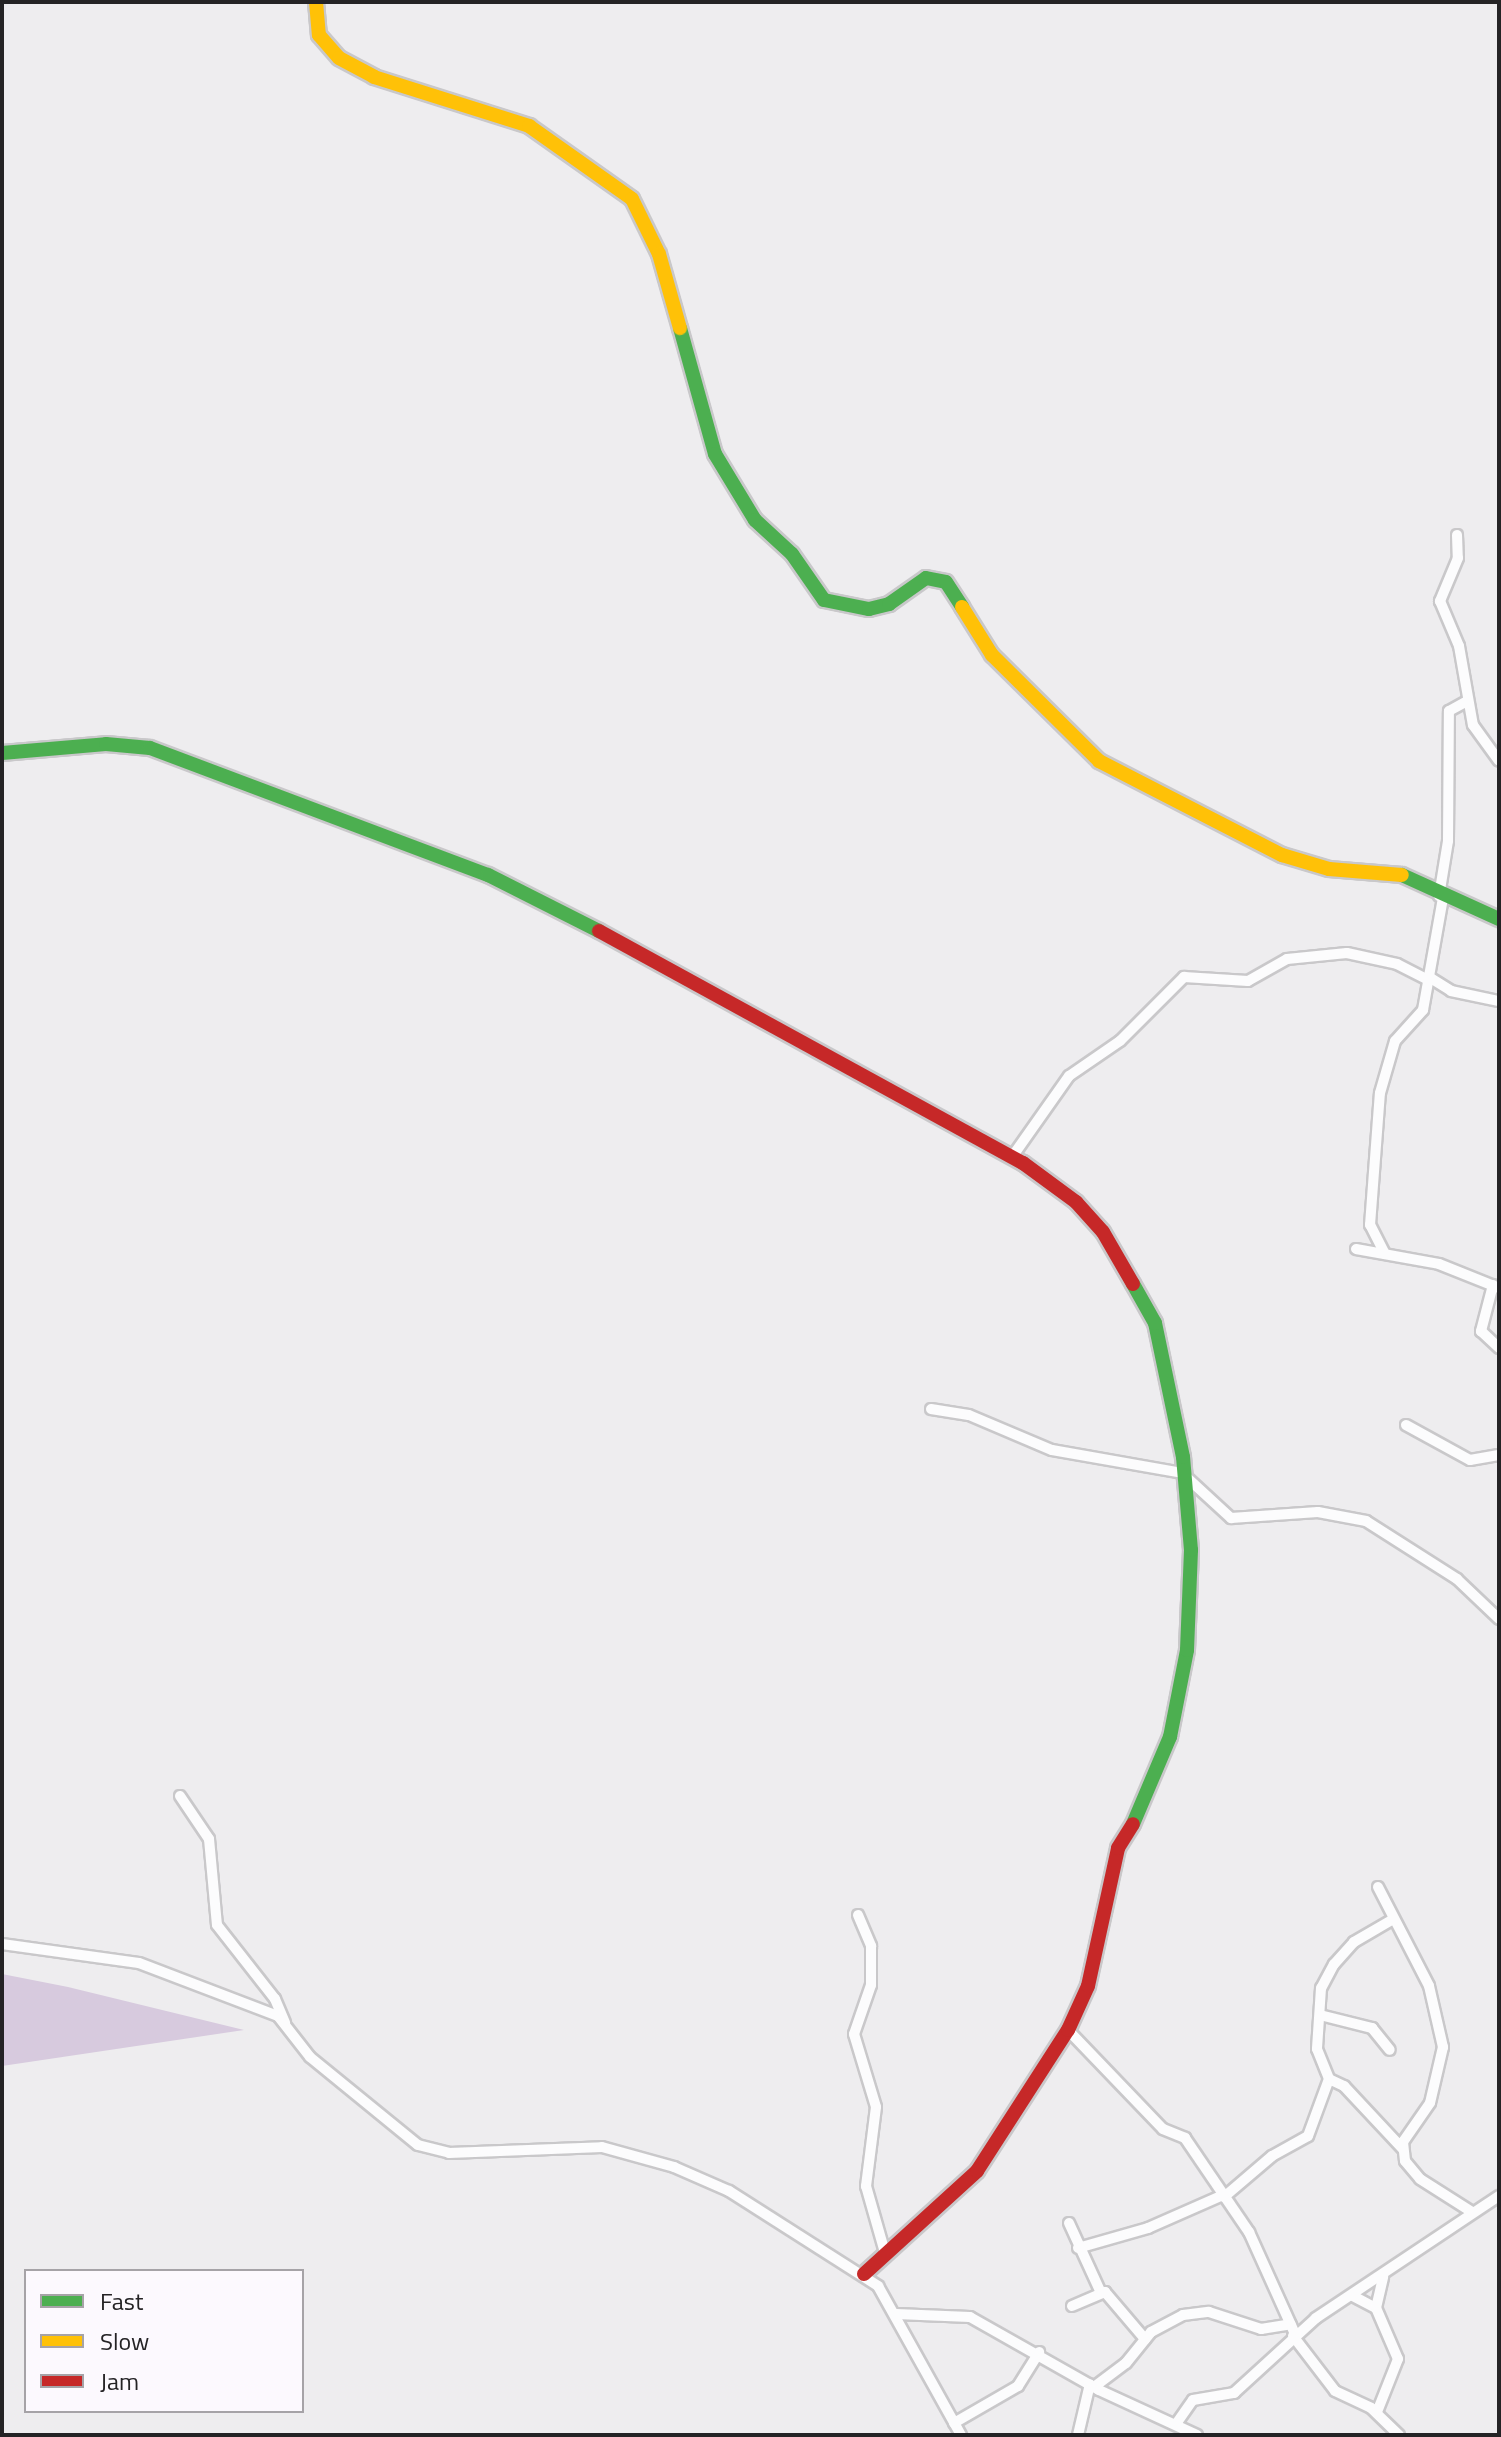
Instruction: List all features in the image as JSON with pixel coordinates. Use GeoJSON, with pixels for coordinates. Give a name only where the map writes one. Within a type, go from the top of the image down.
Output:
{"type":"FeatureCollection","features":[{"type":"Feature","properties":{"kind":"street"},"geometry":{"type":"LineString","coordinates":[[316,2],[319,35],[339,58],[374,77],[529,126],[632,199],[659,254],[715,454],[755,520],[792,554],[824,600],[869,609],[889,604],[926,578],[946,582],[992,655],[1099,761],[1282,855],[1329,869],[1398,873],[1441,897],[1499,919]]}},
{"type":"Feature","properties":{"kind":"street"},"geometry":{"type":"LineString","coordinates":[[1457,535],[1458,558],[1440,601],[1459,646],[1465,702],[1473,725],[1499,761]]}},
{"type":"Feature","properties":{"kind":"street"},"geometry":{"type":"LineString","coordinates":[[1385,1254],[1370,1225],[1380,1093],[1395,1041],[1423,1010],[1448,841],[1449,711],[1465,702]]}},
{"type":"Feature","properties":{"kind":"street"},"geometry":{"type":"LineString","coordinates":[[2,753],[106,744],[150,748],[488,875],[664,964],[831,1062],[1012,1157],[1076,1202],[1103,1232],[1155,1323],[1182,1473],[1191,1607],[1180,1695],[1146,1802],[1118,1848],[1088,1986],[1068,2030],[977,2171],[864,2274]]}},
{"type":"Feature","properties":{"kind":"street"},"geometry":{"type":"LineString","coordinates":[[1012,1157],[1069,1076],[1120,1041],[1184,977],[1248,981],[1287,959],[1347,953],[1397,964],[1451,991],[1499,1001]]}},
{"type":"Feature","properties":{"kind":"street"},"geometry":{"type":"LineString","coordinates":[[1356,1249],[1439,1264],[1496,1287],[1481,1331],[1499,1348]]}},
{"type":"Feature","properties":{"kind":"street"},"geometry":{"type":"LineString","coordinates":[[931,1409],[969,1415],[1052,1450],[1182,1473],[1231,1518],[1318,1512],[1366,1521],[1457,1579],[1499,1619]]}},
{"type":"Feature","properties":{"kind":"street"},"geometry":{"type":"LineString","coordinates":[[1406,1425],[1470,1460],[1499,1455]]}},
{"type":"Feature","properties":{"kind":"street"},"geometry":{"type":"LineString","coordinates":[[180,1796],[209,1839],[217,1925],[275,1999],[286,2025]]}},
{"type":"Feature","properties":{"kind":"street"},"geometry":{"type":"LineString","coordinates":[[1378,1887],[1390,1921],[1429,1986],[1443,2047],[1430,2103],[1403,2149]]}},
{"type":"Feature","properties":{"kind":"street"},"geometry":{"type":"LineString","coordinates":[[858,1915],[871,1946],[871,1985],[854,2034],[876,2107],[866,2186],[886,2256]]}},
{"type":"Feature","properties":{"kind":"street"},"geometry":{"type":"LineString","coordinates":[[1078,2248],[1148,2228],[1224,2196],[1272,2156],[1308,2136],[1329,2079],[1317,2049],[1321,1988],[1334,1964],[1354,1942],[1390,1921]]}},
{"type":"Feature","properties":{"kind":"street"},"geometry":{"type":"LineString","coordinates":[[2,1944],[139,1963],[278,2016],[310,2057],[376,2117],[418,2145],[449,2153],[622,2150],[729,2191],[864,2274],[896,2314],[961,2435]]}},
{"type":"Feature","properties":{"kind":"street"},"geometry":{"type":"LineString","coordinates":[[1320,2015],[1372,2028],[1390,2050]]}},
{"type":"Feature","properties":{"kind":"street"},"geometry":{"type":"LineString","coordinates":[[1068,2030],[1163,2129],[1185,2138],[1271,2272],[1293,2331],[1335,2391],[1377,2412],[1399,2435]]}},
{"type":"Feature","properties":{"kind":"street"},"geometry":{"type":"LineString","coordinates":[[1329,2079],[1344,2086],[1403,2149],[1420,2179],[1472,2212]]}},
{"type":"Feature","properties":{"kind":"street"},"geometry":{"type":"LineString","coordinates":[[1176,2424],[1201,2395],[1234,2393],[1293,2331],[1383,2277],[1499,2196]]}},
{"type":"Feature","properties":{"kind":"street"},"geometry":{"type":"LineString","coordinates":[[1069,2223],[1101,2293],[1145,2339]]}},
{"type":"Feature","properties":{"kind":"street"},"geometry":{"type":"LineString","coordinates":[[1377,2412],[1398,2359],[1376,2308],[1383,2277]]}},
{"type":"Feature","properties":{"kind":"street"},"geometry":{"type":"LineString","coordinates":[[1072,2306],[1101,2293]]}},
{"type":"Feature","properties":{"kind":"street"},"geometry":{"type":"LineString","coordinates":[[1353,2296],[1376,2308]]}},
{"type":"Feature","properties":{"kind":"street"},"geometry":{"type":"LineString","coordinates":[[1078,2435],[1092,2386],[1126,2363],[1145,2339],[1173,2319],[1209,2312],[1261,2329],[1293,2331]]}},
{"type":"Feature","properties":{"kind":"street"},"geometry":{"type":"LineString","coordinates":[[896,2314],[970,2317],[1039,2352],[1092,2386],[1197,2435]]}},
{"type":"Feature","properties":{"kind":"street"},"geometry":{"type":"LineString","coordinates":[[954,2423],[1018,2386],[1039,2352]]}},
{"type":"Feature","properties":{"kind":"shaded area"},"geometry":{"type":"Polygon","coordinates":[[[2,1974],[68,1987],[244,2030],[2,2066],[2,1974]]]}},
{"type":"Feature","properties":{"kind":"traffic: fast"},"geometry":{"type":"LineString","coordinates":[[680,328],[715,454],[755,520],[792,554],[824,600],[869,609],[889,604],[926,578],[946,582],[962,607]]}},
{"type":"Feature","properties":{"kind":"traffic: fast"},"geometry":{"type":"LineString","coordinates":[[2,753],[106,744],[150,748],[488,875],[599,931]]}},
{"type":"Feature","properties":{"kind":"traffic: fast"},"geometry":{"type":"LineString","coordinates":[[1402,875],[1499,919]]}},
{"type":"Feature","properties":{"kind":"traffic: fast"},"geometry":{"type":"LineString","coordinates":[[1133,1284],[1155,1323],[1183,1457],[1191,1550],[1187,1650],[1170,1737],[1133,1824]]}},
{"type":"Feature","properties":{"kind":"traffic: slow"},"geometry":{"type":"LineString","coordinates":[[316,2],[319,35],[339,58],[374,77],[529,126],[632,199],[659,254],[680,328]]}},
{"type":"Feature","properties":{"kind":"traffic: slow"},"geometry":{"type":"LineString","coordinates":[[962,607],[992,655],[1099,761],[1282,855],[1329,869],[1402,875]]}},
{"type":"Feature","properties":{"kind":"traffic: jam"},"geometry":{"type":"LineString","coordinates":[[599,931],[1023,1163],[1076,1202],[1103,1232],[1133,1284]]}},
{"type":"Feature","properties":{"kind":"traffic: jam"},"geometry":{"type":"LineString","coordinates":[[864,2274],[977,2171],[1068,2030],[1088,1986],[1118,1848],[1133,1824]]}}]}
